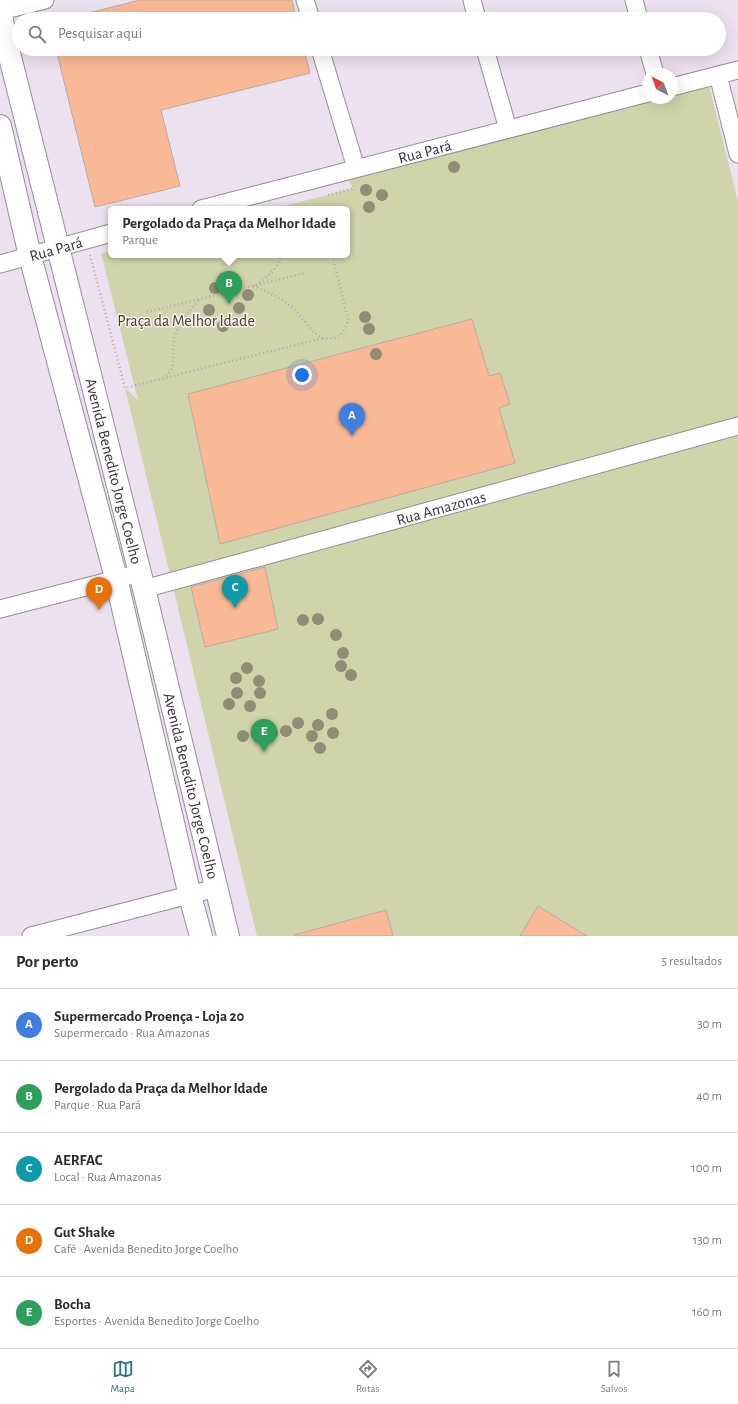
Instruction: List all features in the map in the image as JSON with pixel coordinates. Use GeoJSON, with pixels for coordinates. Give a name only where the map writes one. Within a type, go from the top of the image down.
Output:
{"type":"FeatureCollection","features":[{"type":"Feature","properties":{"kind":"main road","name":"Avenida Benedito Jorge Coelho"},"geometry":{"type":"LineString","coordinates":[[1,8],[2,35],[59,246],[228,936]]}},
{"type":"Feature","properties":{"kind":"main road","name":"Avenida Benedito Jorge Coelho"},"geometry":{"type":"LineString","coordinates":[[0,126],[30,256],[116,578],[190,896],[201,936]]}},
{"type":"Feature","properties":{"kind":"street"},"geometry":{"type":"LineString","coordinates":[[1,8],[45,0]]}},
{"type":"Feature","properties":{"kind":"street"},"geometry":{"type":"LineString","coordinates":[[305,0],[309,12]]}},
{"type":"Feature","properties":{"kind":"street"},"geometry":{"type":"LineString","coordinates":[[472,0],[475,12]]}},
{"type":"Feature","properties":{"kind":"street"},"geometry":{"type":"LineString","coordinates":[[634,0],[638,12]]}},
{"type":"Feature","properties":{"kind":"street"},"geometry":{"type":"LineString","coordinates":[[322,56],[356,168]]}},
{"type":"Feature","properties":{"kind":"street"},"geometry":{"type":"LineString","coordinates":[[487,56],[508,129]]}},
{"type":"Feature","properties":{"kind":"street"},"geometry":{"type":"LineString","coordinates":[[650,56],[653,68]]}},
{"type":"Feature","properties":{"kind":"street"},"geometry":{"type":"LineString","coordinates":[[678,85],[738,70]]}},
{"type":"Feature","properties":{"kind":"street"},"geometry":{"type":"LineString","coordinates":[[718,75],[738,154]]}},
{"type":"Feature","properties":{"kind":"street","name":"Rua Pará"},"geometry":{"type":"LineString","coordinates":[[212,206],[642,95]]}},
{"type":"Feature","properties":{"kind":"street","name":"Rua Pará"},"geometry":{"type":"LineString","coordinates":[[0,264],[59,246],[108,234]]}},
{"type":"Feature","properties":{"kind":"street","name":"Rua Amazonas"},"geometry":{"type":"LineString","coordinates":[[0,609],[116,578],[142,581],[738,426]]}},
{"type":"Feature","properties":{"kind":"street"},"geometry":{"type":"LineString","coordinates":[[31,936],[190,896],[216,888]]}},
{"type":"Feature","properties":{"kind":"path"},"geometry":{"type":"LineString","coordinates":[[89,254],[125,388],[323,338],[332,339],[339,336],[347,324],[348,319],[333,258]]}},
{"type":"Feature","properties":{"kind":"path"},"geometry":{"type":"LineString","coordinates":[[253,286],[273,271],[280,258]]}},
{"type":"Feature","properties":{"kind":"path"},"geometry":{"type":"LineString","coordinates":[[222,273],[226,293]]}},
{"type":"Feature","properties":{"kind":"path"},"geometry":{"type":"LineString","coordinates":[[148,312],[305,273]]}},
{"type":"Feature","properties":{"kind":"path"},"geometry":{"type":"LineString","coordinates":[[253,286],[276,295],[294,309],[310,328],[323,338]]}},
{"type":"Feature","properties":{"kind":"path"},"geometry":{"type":"LineString","coordinates":[[165,377],[174,364],[172,349],[178,327],[199,300]]}},
{"type":"Feature","properties":{"kind":"green space","name":"Praça da Melhor Idade"},"geometry":{"type":"Polygon","coordinates":[[[709,85],[738,202],[738,936],[393,936],[386,911],[295,936],[257,936],[125,388],[138,400],[101,254],[108,252],[108,258],[350,258],[350,206],[285,206],[354,188],[347,179],[360,174],[642,102],[642,104],[678,104],[678,93],[709,85]]]}},
{"type":"Feature","properties":{"kind":"building"},"geometry":{"type":"Polygon","coordinates":[[[140,0],[292,0],[295,12],[93,12],[140,0]]]}},
{"type":"Feature","properties":{"kind":"building"},"geometry":{"type":"Polygon","coordinates":[[[58,56],[306,56],[310,73],[161,110],[180,186],[95,207],[58,56]]]}},
{"type":"Feature","properties":{"kind":"building"},"geometry":{"type":"Polygon","coordinates":[[[472,319],[489,376],[500,373],[510,404],[499,408],[515,463],[220,544],[188,394],[472,319]]]}},
{"type":"Feature","properties":{"kind":"building"},"geometry":{"type":"Polygon","coordinates":[[[265,567],[278,629],[205,647],[191,587],[265,567]]]}},
{"type":"Feature","properties":{"kind":"building"},"geometry":{"type":"Polygon","coordinates":[[[538,906],[587,936],[520,936],[538,906]]]}},
{"type":"Feature","properties":{"kind":"building"},"geometry":{"type":"Polygon","coordinates":[[[386,910],[393,936],[294,935],[386,910]]]}},
{"type":"Feature","properties":{"kind":"place","name":"Pergolado da Praça da Melhor Idade"},"geometry":{"type":"Point","coordinates":[229,304]}},
{"type":"Feature","properties":{"kind":"place","name":"Supermercado Proença - Loja 20"},"geometry":{"type":"Point","coordinates":[352,436]}},
{"type":"Feature","properties":{"kind":"place","name":"AERFAC"},"geometry":{"type":"Point","coordinates":[235,608]}},
{"type":"Feature","properties":{"kind":"place","name":"Gut Shake"},"geometry":{"type":"Point","coordinates":[99,610]}},
{"type":"Feature","properties":{"kind":"place","name":"Bocha"},"geometry":{"type":"Point","coordinates":[264,752]}}]}
